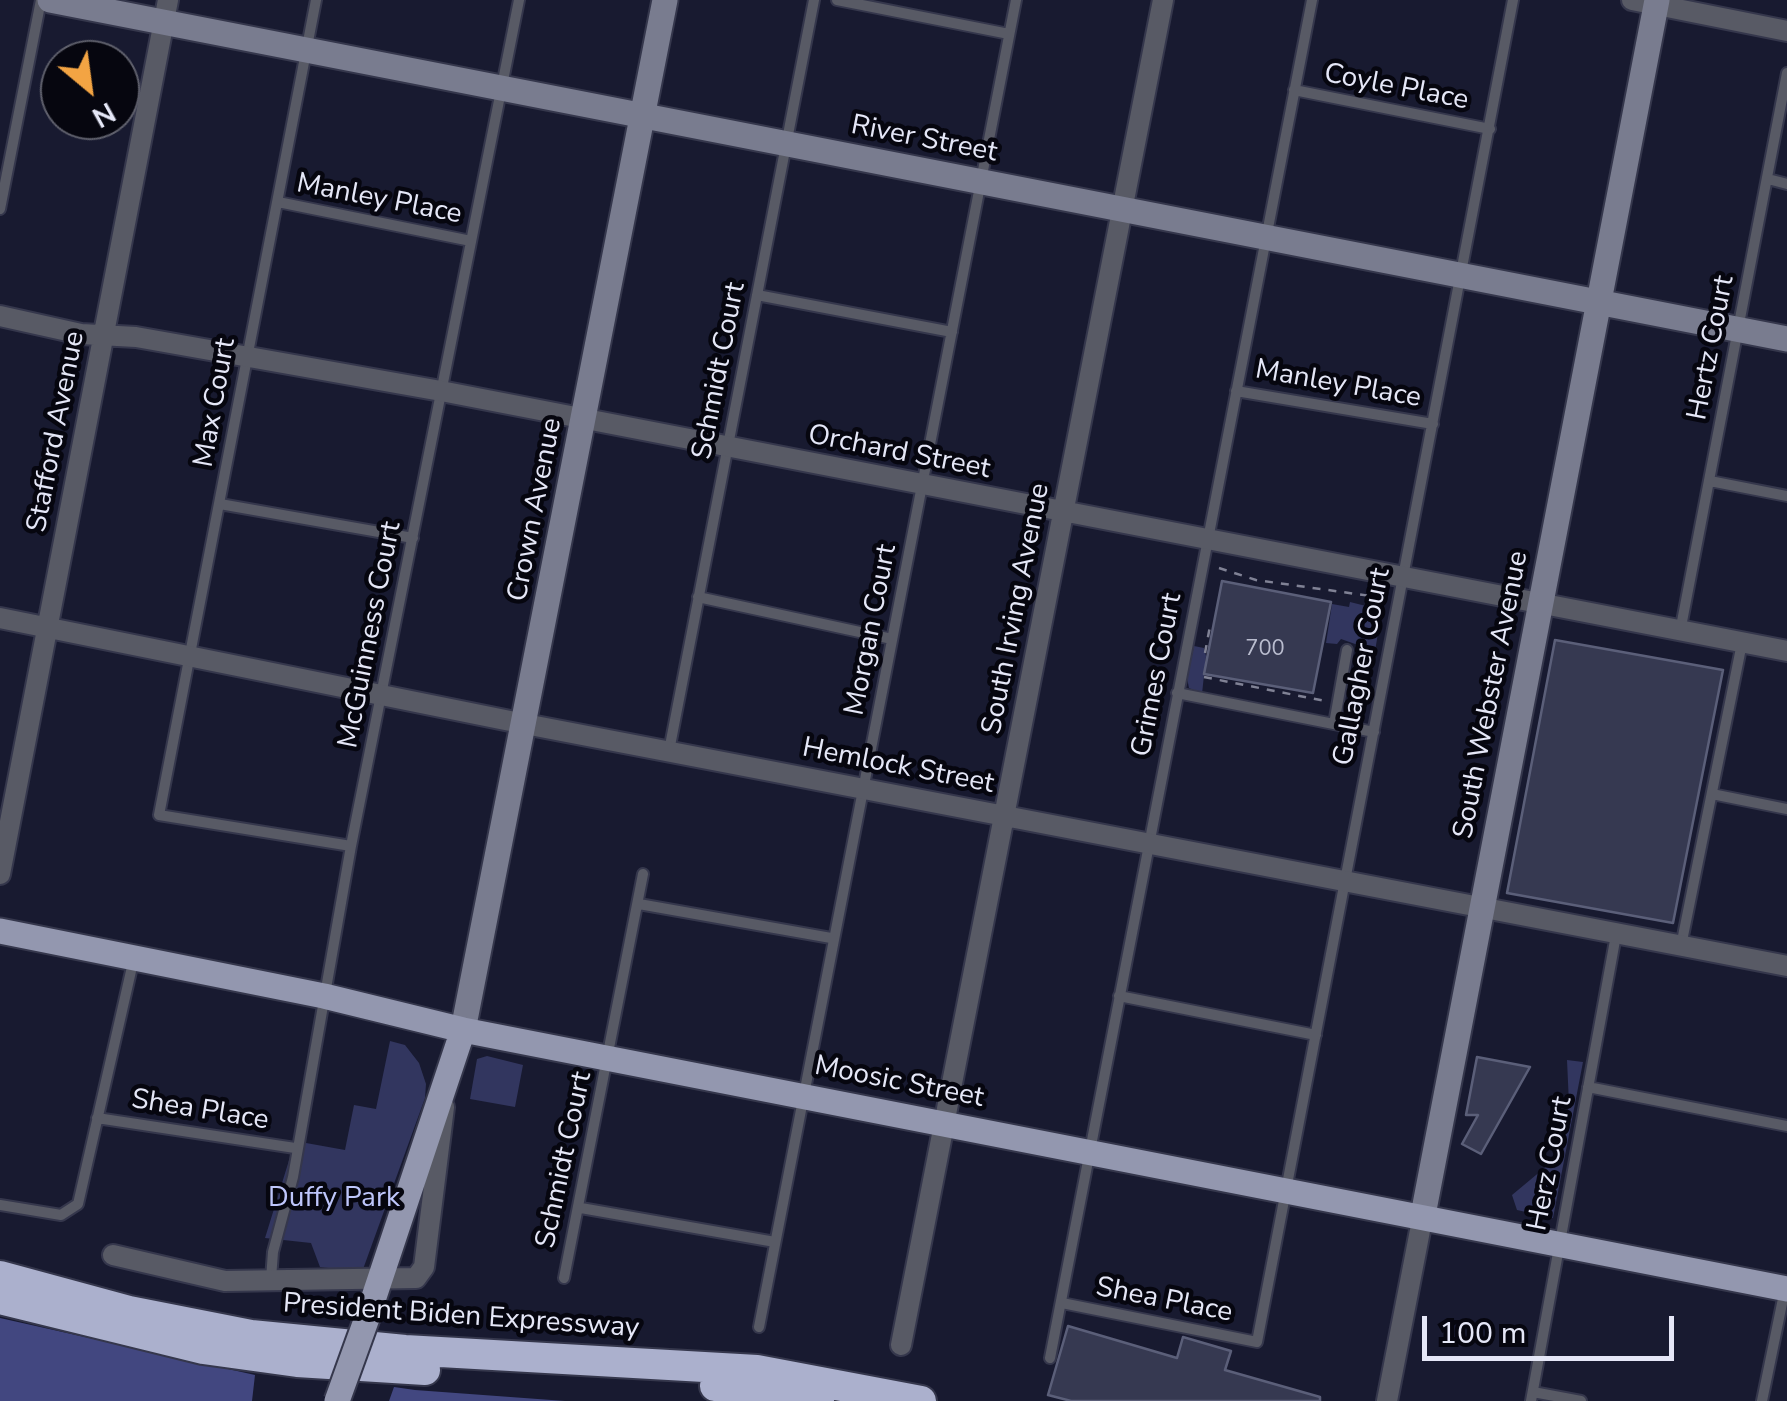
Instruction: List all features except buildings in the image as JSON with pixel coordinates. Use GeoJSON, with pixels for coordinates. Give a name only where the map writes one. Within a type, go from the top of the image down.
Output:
{"type":"FeatureCollection","features":[{"type":"Feature","properties":{"kind":"highway","name":"President Biden Expressway"},"geometry":{"type":"LineString","coordinates":[[0,1276],[129,1311],[251,1335],[405,1350],[757,1370],[921,1401]]}},
{"type":"Feature","properties":{"kind":"highway","name":"President Biden Expressway"},"geometry":{"type":"LineString","coordinates":[[0,1299],[172,1343],[297,1362],[610,1376],[818,1401]]}},
{"type":"Feature","properties":{"kind":"main road","name":"River Street"},"geometry":{"type":"LineString","coordinates":[[50,0],[166,12],[306,54],[502,86],[1787,339]]}},
{"type":"Feature","properties":{"kind":"main road","name":"Crown Avenue"},"geometry":{"type":"LineString","coordinates":[[463,1030],[666,0]]}},
{"type":"Feature","properties":{"kind":"main road","name":"South Webster Avenue"},"geometry":{"type":"LineString","coordinates":[[1423,1215],[1600,302],[1648,2]]}},
{"type":"Feature","properties":{"kind":"main road","name":"Moosic Street"},"geometry":{"type":"LineString","coordinates":[[0,931],[324,996],[463,1030],[1786,1286]]}},
{"type":"Feature","properties":{"kind":"main road"},"geometry":{"type":"LineString","coordinates":[[336,1401],[463,1030]]}},
{"type":"Feature","properties":{"kind":"street","name":"South Irving Avenue"},"geometry":{"type":"LineString","coordinates":[[901,1345],[1163,0]]}},
{"type":"Feature","properties":{"kind":"street"},"geometry":{"type":"LineString","coordinates":[[1648,2],[1787,30]]}},
{"type":"Feature","properties":{"kind":"street","name":"Stafford Avenue"},"geometry":{"type":"LineString","coordinates":[[0,874],[166,12]]}},
{"type":"Feature","properties":{"kind":"street","name":"Orchard Street"},"geometry":{"type":"LineString","coordinates":[[0,316],[442,391],[1787,652]]}},
{"type":"Feature","properties":{"kind":"street","name":"Hemlock Street"},"geometry":{"type":"LineString","coordinates":[[0,618],[1480,910],[1787,966]]}},
{"type":"Feature","properties":{"kind":"street"},"geometry":{"type":"LineString","coordinates":[[113,1255],[225,1281],[410,1281],[424,1267],[446,1088]]}},
{"type":"Feature","properties":{"kind":"street","name":"South Webster Avenue"},"geometry":{"type":"LineString","coordinates":[[1387,1401],[1423,1215]]}},
{"type":"Feature","properties":{"kind":"lane"},"geometry":{"type":"LineString","coordinates":[[0,209],[41,0]]}},
{"type":"Feature","properties":{"kind":"lane","name":"Max Court"},"geometry":{"type":"LineString","coordinates":[[316,0],[159,815],[351,846]]}},
{"type":"Feature","properties":{"kind":"lane","name":"McGuinness Court"},"geometry":{"type":"LineString","coordinates":[[271,1279],[351,846],[384,695],[518,0]]}},
{"type":"Feature","properties":{"kind":"lane","name":"Schmidt Court"},"geometry":{"type":"LineString","coordinates":[[669,751],[814,0]]}},
{"type":"Feature","properties":{"kind":"lane"},"geometry":{"type":"LineString","coordinates":[[837,0],[1009,34]]}},
{"type":"Feature","properties":{"kind":"lane","name":"Morgan Court"},"geometry":{"type":"LineString","coordinates":[[759,1327],[1016,0]]}},
{"type":"Feature","properties":{"kind":"lane","name":"Grimes Court"},"geometry":{"type":"LineString","coordinates":[[1050,1358],[1312,0]]}},
{"type":"Feature","properties":{"kind":"lane","name":"Gallagher Court"},"geometry":{"type":"LineString","coordinates":[[1256,1342],[1513,0]]}},
{"type":"Feature","properties":{"kind":"lane","name":"Hertz Court"},"geometry":{"type":"LineString","coordinates":[[1680,632],[1787,73]]}},
{"type":"Feature","properties":{"kind":"lane","name":"Coyle Place"},"geometry":{"type":"LineString","coordinates":[[1294,90],[1490,129]]}},
{"type":"Feature","properties":{"kind":"lane"},"geometry":{"type":"LineString","coordinates":[[1768,180],[1787,184]]}},
{"type":"Feature","properties":{"kind":"lane","name":"Manley Place"},"geometry":{"type":"LineString","coordinates":[[278,202],[471,242]]}},
{"type":"Feature","properties":{"kind":"lane"},"geometry":{"type":"LineString","coordinates":[[757,295],[952,332]]}},
{"type":"Feature","properties":{"kind":"lane","name":"Manley Place"},"geometry":{"type":"LineString","coordinates":[[1236,390],[1433,424]]}},
{"type":"Feature","properties":{"kind":"lane"},"geometry":{"type":"LineString","coordinates":[[1710,481],[1787,496]]}},
{"type":"Feature","properties":{"kind":"lane"},"geometry":{"type":"LineString","coordinates":[[220,504],[413,538]]}},
{"type":"Feature","properties":{"kind":"lane"},"geometry":{"type":"LineString","coordinates":[[698,597],[892,639]]}},
{"type":"Feature","properties":{"kind":"lane"},"geometry":{"type":"LineString","coordinates":[[1681,946],[1742,642]]}},
{"type":"Feature","properties":{"kind":"lane"},"geometry":{"type":"LineString","coordinates":[[1334,724],[1348,650]]}},
{"type":"Feature","properties":{"kind":"lane"},"geometry":{"type":"LineString","coordinates":[[1178,693],[1374,732]]}},
{"type":"Feature","properties":{"kind":"lane"},"geometry":{"type":"LineString","coordinates":[[1712,794],[1787,809]]}},
{"type":"Feature","properties":{"kind":"lane","name":"Schmidt Court"},"geometry":{"type":"LineString","coordinates":[[564,1278],[643,874]]}},
{"type":"Feature","properties":{"kind":"lane"},"geometry":{"type":"LineString","coordinates":[[639,904],[832,938]]}},
{"type":"Feature","properties":{"kind":"lane","name":"Herz Court"},"geometry":{"type":"LineString","coordinates":[[1532,1397],[1616,935]]}},
{"type":"Feature","properties":{"kind":"lane"},"geometry":{"type":"LineString","coordinates":[[0,1205],[53,1215],[70,1212],[78,1204],[134,957]]}},
{"type":"Feature","properties":{"kind":"lane"},"geometry":{"type":"LineString","coordinates":[[1119,996],[1316,1034]]}},
{"type":"Feature","properties":{"kind":"lane"},"geometry":{"type":"LineString","coordinates":[[1588,1086],[1787,1126]]}},
{"type":"Feature","properties":{"kind":"lane","name":"Shea Place"},"geometry":{"type":"LineString","coordinates":[[97,1118],[295,1148]]}},
{"type":"Feature","properties":{"kind":"lane"},"geometry":{"type":"LineString","coordinates":[[580,1208],[775,1242]]}},
{"type":"Feature","properties":{"kind":"lane"},"geometry":{"type":"LineString","coordinates":[[1762,1401],[1786,1286]]}},
{"type":"Feature","properties":{"kind":"lane","name":"Shea Place"},"geometry":{"type":"LineString","coordinates":[[1062,1303],[1256,1342]]}},
{"type":"Feature","properties":{"kind":"lane"},"geometry":{"type":"LineString","coordinates":[[1532,1397],[1580,1401]]}},
{"type":"Feature","properties":{"kind":"path"},"geometry":{"type":"LineString","coordinates":[[1214,566],[1256,580],[1398,603]]}},
{"type":"Feature","properties":{"kind":"path"},"geometry":{"type":"LineString","coordinates":[[1206,654],[1210,626]]}},
{"type":"Feature","properties":{"kind":"path"},"geometry":{"type":"LineString","coordinates":[[1204,677],[1338,704]]}},
{"type":"Feature","properties":{"kind":"green space"},"geometry":{"type":"Polygon","coordinates":[[[1350,602],[1382,610],[1375,651],[1341,639],[1337,644],[1326,643],[1332,604],[1349,607],[1350,602]]]}},
{"type":"Feature","properties":{"kind":"green space"},"geometry":{"type":"Polygon","coordinates":[[[1194,646],[1204,648],[1206,656],[1202,694],[1189,688],[1187,678],[1194,646]]]}},
{"type":"Feature","properties":{"kind":"green space","name":"Duffy Park"},"geometry":{"type":"Polygon","coordinates":[[[390,1041],[405,1045],[419,1063],[426,1084],[425,1098],[362,1272],[320,1267],[311,1243],[265,1238],[295,1141],[345,1150],[354,1105],[376,1109],[390,1041]]]}},
{"type":"Feature","properties":{"kind":"green space"},"geometry":{"type":"Polygon","coordinates":[[[487,1056],[523,1065],[515,1107],[470,1099],[477,1059],[487,1056]]]}},
{"type":"Feature","properties":{"kind":"green space"},"geometry":{"type":"Polygon","coordinates":[[[1567,1060],[1583,1062],[1553,1218],[1517,1210],[1512,1195],[1560,1155],[1569,1104],[1567,1060]]]}},
{"type":"Feature","properties":{"kind":"shaded area"},"geometry":{"type":"Polygon","coordinates":[[[0,1318],[255,1375],[252,1401],[0,1401],[0,1318]]]}},
{"type":"Feature","properties":{"kind":"shaded area"},"geometry":{"type":"Polygon","coordinates":[[[394,1387],[415,1390],[565,1401],[389,1401],[394,1387]]]}}]}
